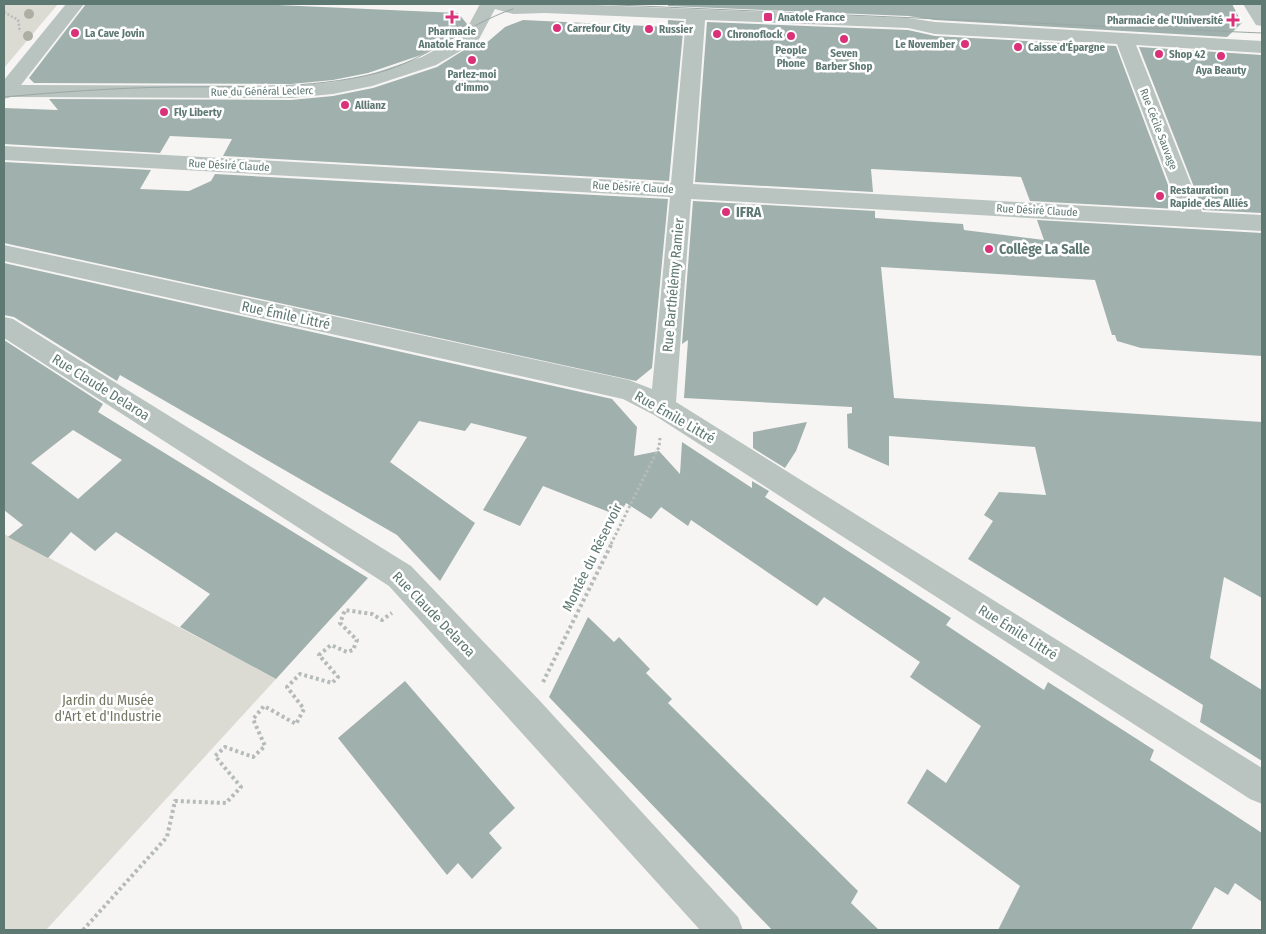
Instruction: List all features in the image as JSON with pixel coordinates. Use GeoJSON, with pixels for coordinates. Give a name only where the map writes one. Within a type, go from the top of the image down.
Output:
{"type":"FeatureCollection","features":[{"type":"Feature","properties":{"kind":"street"},"geometry":{"type":"LineString","coordinates":[[4,92],[75,4]]}},
{"type":"Feature","properties":{"kind":"street","name":"Rue du Général Leclerc"},"geometry":{"type":"LineString","coordinates":[[4,92],[281,92],[333,88],[401,72],[454,47],[471,37],[489,4]]}},
{"type":"Feature","properties":{"kind":"street"},"geometry":{"type":"LineString","coordinates":[[1252,4],[1262,21]]}},
{"type":"Feature","properties":{"kind":"street"},"geometry":{"type":"LineString","coordinates":[[506,7],[908,23],[935,28],[1262,47]]}},
{"type":"Feature","properties":{"kind":"street","name":"Rue Barthélémy Ramier"},"geometry":{"type":"LineString","coordinates":[[663,407],[696,14]]}},
{"type":"Feature","properties":{"kind":"street","name":"Rue Cécile Sauvage"},"geometry":{"type":"LineString","coordinates":[[1125,40],[1194,219]]}},
{"type":"Feature","properties":{"kind":"street","name":"Rue Désiré Claude"},"geometry":{"type":"LineString","coordinates":[[4,153],[1262,223]]}},
{"type":"Feature","properties":{"kind":"street","name":"Rue Émile Littré"},"geometry":{"type":"LineString","coordinates":[[4,253],[629,390],[663,407],[1262,787]]}},
{"type":"Feature","properties":{"kind":"street","name":"Rue Claude Delaroa"},"geometry":{"type":"LineString","coordinates":[[4,326],[400,576],[528,713],[725,930]]}},
{"type":"Feature","properties":{"kind":"path"},"geometry":{"type":"LineString","coordinates":[[4,12],[18,20],[21,30],[15,37]]}},
{"type":"Feature","properties":{"kind":"path","name":"Montée du Réservoir"},"geometry":{"type":"LineString","coordinates":[[528,713],[659,447],[663,407]]}},
{"type":"Feature","properties":{"kind":"path"},"geometry":{"type":"LineString","coordinates":[[83,930],[166,836],[175,801],[190,800],[226,803],[241,787],[215,756],[226,747],[253,757],[265,746],[253,719],[264,706],[296,724],[304,709],[287,687],[300,674],[332,683],[338,677],[319,655],[331,645],[347,652],[353,650],[357,640],[340,623],[346,610],[372,614],[382,620],[389,617]]}},
{"type":"Feature","properties":{"kind":"green space"},"geometry":{"type":"Polygon","coordinates":[[[4,4],[58,4],[4,68],[4,4]]]}},
{"type":"Feature","properties":{"kind":"green space","name":"Jardin du Musée d'Art et d'Industrie"},"geometry":{"type":"Polygon","coordinates":[[[4,534],[276,679],[46,930],[4,930],[4,534]]]}},
{"type":"Feature","properties":{"kind":"building"},"geometry":{"type":"Polygon","coordinates":[[[86,4],[255,4],[458,13],[467,24],[463,33],[421,55],[368,73],[333,80],[291,84],[34,83],[29,78],[86,4]]]}},
{"type":"Feature","properties":{"kind":"building"},"geometry":{"type":"Polygon","coordinates":[[[668,4],[1232,4],[1242,23],[1227,37],[935,20],[908,16],[668,6],[668,4]]]}},
{"type":"Feature","properties":{"kind":"building"},"geometry":{"type":"Polygon","coordinates":[[[523,20],[668,27],[668,20],[684,21],[669,181],[223,156],[232,139],[170,136],[160,153],[4,144],[4,108],[58,110],[49,99],[291,100],[333,96],[373,88],[437,67],[480,40],[484,45],[505,27],[523,20]]]}},
{"type":"Feature","properties":{"kind":"building"},"geometry":{"type":"Polygon","coordinates":[[[707,22],[908,30],[935,36],[1116,46],[1177,209],[1030,201],[1021,177],[871,169],[873,192],[695,182],[707,22]]]}},
{"type":"Feature","properties":{"kind":"building"},"geometry":{"type":"Polygon","coordinates":[[[1139,47],[1262,55],[1262,213],[1203,210],[1139,47]]]}},
{"type":"Feature","properties":{"kind":"building"},"geometry":{"type":"Polygon","coordinates":[[[4,162],[151,170],[140,189],[189,191],[211,181],[215,174],[668,199],[652,368],[636,381],[4,243],[4,162]]]}},
{"type":"Feature","properties":{"kind":"building"},"geometry":{"type":"Polygon","coordinates":[[[693,201],[875,211],[875,218],[963,224],[964,230],[1044,240],[1037,220],[1262,233],[1262,356],[1141,348],[1117,341],[1115,335],[1112,335],[1095,280],[881,267],[894,398],[1262,422],[1262,598],[1224,577],[1210,658],[1262,690],[1262,761],[1200,722],[1203,705],[968,559],[993,521],[984,515],[999,492],[1046,495],[1035,447],[889,436],[889,466],[848,448],[847,414],[852,413],[852,407],[684,398],[688,340],[682,344],[693,201]]]}},
{"type":"Feature","properties":{"kind":"building"},"geometry":{"type":"Polygon","coordinates":[[[4,263],[612,399],[637,427],[634,456],[659,451],[680,474],[682,442],[752,488],[752,481],[769,491],[765,497],[951,618],[946,625],[1044,690],[1048,682],[1154,750],[1150,760],[1262,833],[1262,902],[1235,883],[1228,895],[1215,887],[1191,930],[998,930],[1020,886],[907,803],[927,769],[946,783],[981,726],[910,677],[920,662],[824,597],[817,606],[691,520],[688,526],[661,507],[651,519],[626,503],[619,516],[543,486],[520,526],[483,510],[527,437],[471,423],[465,431],[419,421],[390,462],[475,523],[440,581],[397,535],[120,375],[117,381],[14,317],[4,315],[4,263]]]}},
{"type":"Feature","properties":{"kind":"building"},"geometry":{"type":"Polygon","coordinates":[[[4,340],[103,404],[98,412],[368,578],[276,679],[180,627],[210,594],[116,532],[95,551],[71,532],[48,558],[8,537],[23,525],[4,510],[4,340]],[[73,430],[31,463],[78,499],[122,460],[73,430]]]}},
{"type":"Feature","properties":{"kind":"building"},"geometry":{"type":"Polygon","coordinates":[[[807,422],[796,451],[785,468],[753,448],[753,432],[807,422]]]}},
{"type":"Feature","properties":{"kind":"building"},"geometry":{"type":"Polygon","coordinates":[[[588,617],[614,642],[619,637],[650,669],[646,673],[672,699],[668,703],[858,891],[851,903],[879,930],[772,930],[549,697],[588,617]]]}},
{"type":"Feature","properties":{"kind":"building"},"geometry":{"type":"Polygon","coordinates":[[[405,681],[515,808],[489,833],[502,848],[472,879],[458,863],[447,875],[338,738],[405,681]]]}},
{"type":"Feature","properties":{"kind":"tram line"},"geometry":{"type":"LineString","coordinates":[[594,4],[1262,33]]}},
{"type":"Feature","properties":{"kind":"tram line"},"geometry":{"type":"LineString","coordinates":[[4,97],[128,88],[300,85],[351,78],[377,73],[413,60],[479,24],[513,9]]}},
{"type":"Feature","properties":{"kind":"place","name":"Pharmacie Anatole France"},"geometry":{"type":"Point","coordinates":[452,17]}},
{"type":"Feature","properties":{"kind":"place","name":"Anatole France"},"geometry":{"type":"Point","coordinates":[768,17]}},
{"type":"Feature","properties":{"kind":"place","name":"Pharmacie de l'Université"},"geometry":{"type":"Point","coordinates":[1233,20]}},
{"type":"Feature","properties":{"kind":"place","name":"Carrefour City"},"geometry":{"type":"Point","coordinates":[557,28]}},
{"type":"Feature","properties":{"kind":"place","name":"Russier"},"geometry":{"type":"Point","coordinates":[649,29]}},
{"type":"Feature","properties":{"kind":"place","name":"La Cave Jovin"},"geometry":{"type":"Point","coordinates":[75,33]}},
{"type":"Feature","properties":{"kind":"place","name":"Chronoflock"},"geometry":{"type":"Point","coordinates":[717,34]}},
{"type":"Feature","properties":{"kind":"place","name":"People Phone"},"geometry":{"type":"Point","coordinates":[791,36]}},
{"type":"Feature","properties":{"kind":"place","name":"Seven Barber Shop"},"geometry":{"type":"Point","coordinates":[844,39]}},
{"type":"Feature","properties":{"kind":"place","name":"Le November"},"geometry":{"type":"Point","coordinates":[965,44]}},
{"type":"Feature","properties":{"kind":"place","name":"Caisse d'Épargne"},"geometry":{"type":"Point","coordinates":[1018,47]}},
{"type":"Feature","properties":{"kind":"place","name":"Shop 42"},"geometry":{"type":"Point","coordinates":[1159,54]}},
{"type":"Feature","properties":{"kind":"place","name":"Aya Beauty"},"geometry":{"type":"Point","coordinates":[1221,56]}},
{"type":"Feature","properties":{"kind":"place","name":"Parlez-moi d'immo"},"geometry":{"type":"Point","coordinates":[472,60]}},
{"type":"Feature","properties":{"kind":"place","name":"Allianz"},"geometry":{"type":"Point","coordinates":[345,105]}},
{"type":"Feature","properties":{"kind":"place","name":"Fly Liberty"},"geometry":{"type":"Point","coordinates":[164,112]}},
{"type":"Feature","properties":{"kind":"place","name":"Restauration Rapide des Alliés"},"geometry":{"type":"Point","coordinates":[1160,196]}},
{"type":"Feature","properties":{"kind":"place","name":"IFRA"},"geometry":{"type":"Point","coordinates":[726,212]}},
{"type":"Feature","properties":{"kind":"place","name":"Collège La Salle"},"geometry":{"type":"Point","coordinates":[989,249]}}]}
